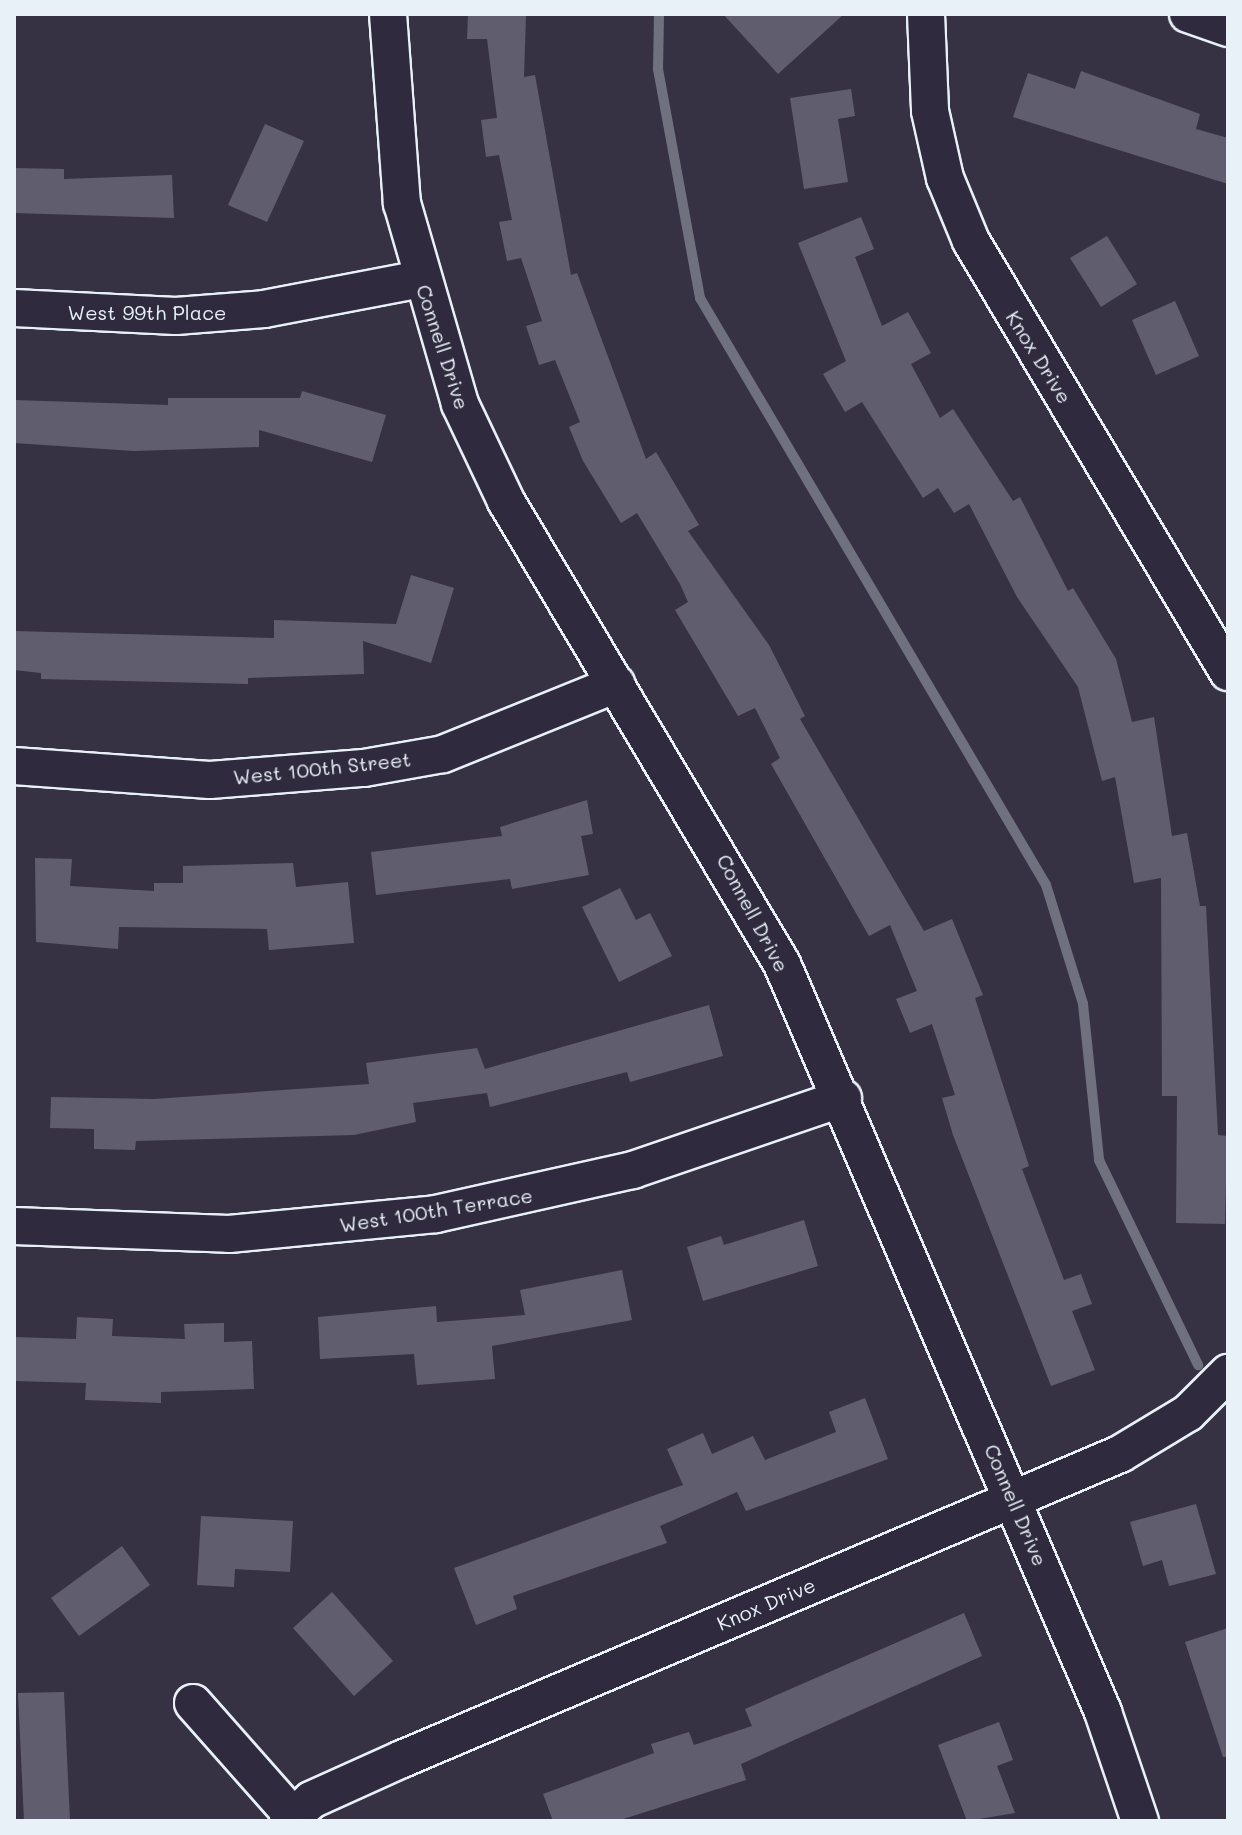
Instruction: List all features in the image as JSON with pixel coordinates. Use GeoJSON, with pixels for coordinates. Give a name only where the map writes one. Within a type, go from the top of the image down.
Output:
{"type":"FeatureCollection","features":[{"type":"Feature","properties":{"kind":"street","name":"Connell Drive"},"geometry":{"type":"LineString","coordinates":[[388,14],[391,116],[421,279],[460,404],[506,501],[775,950],[843,1098],[1013,1499],[1140,1821]]}},
{"type":"Feature","properties":{"kind":"street","name":"Knox Drive"},"geometry":{"type":"LineString","coordinates":[[926,14],[930,111],[945,178],[971,241],[1228,672]]}},
{"type":"Feature","properties":{"kind":"street"},"geometry":{"type":"LineString","coordinates":[[1188,14],[1228,28]]}},
{"type":"Feature","properties":{"kind":"street","name":"West 99th Place"},"geometry":{"type":"LineString","coordinates":[[14,308],[191,315],[264,309],[421,279]]}},
{"type":"Feature","properties":{"kind":"street","name":"West 100th Street"},"geometry":{"type":"LineString","coordinates":[[14,766],[210,780],[364,768],[443,754],[616,684]]}},
{"type":"Feature","properties":{"kind":"street","name":"West 100th Terrace"},"geometry":{"type":"LineString","coordinates":[[14,1226],[229,1234],[436,1214],[633,1170],[843,1098]]}},
{"type":"Feature","properties":{"kind":"street","name":"Knox Drive"},"geometry":{"type":"LineString","coordinates":[[193,1703],[290,1819],[311,1800],[389,1765],[1120,1454],[1188,1413],[1228,1373]]}},
{"type":"Feature","properties":{"kind":"building"},"geometry":{"type":"Polygon","coordinates":[[[468,14],[526,16],[524,77],[535,75],[571,275],[577,273],[646,459],[656,452],[699,525],[688,531],[769,645],[805,716],[800,719],[924,931],[952,919],[983,995],[975,998],[1029,1166],[1022,1169],[1064,1280],[1081,1274],[1092,1304],[1072,1311],[1095,1370],[1051,1386],[953,1135],[942,1098],[955,1095],[932,1024],[910,1033],[896,999],[917,991],[890,925],[869,936],[771,764],[780,758],[755,708],[738,716],[675,610],[688,602],[637,513],[621,523],[583,461],[569,427],[580,422],[555,360],[539,365],[526,326],[542,321],[521,258],[507,261],[499,222],[512,220],[499,155],[486,157],[481,120],[497,118],[487,39],[467,39],[468,14]]]}},
{"type":"Feature","properties":{"kind":"building"},"geometry":{"type":"Polygon","coordinates":[[[723,14],[844,14],[778,74],[723,14]]]}},
{"type":"Feature","properties":{"kind":"building"},"geometry":{"type":"Polygon","coordinates":[[[1081,71],[1200,114],[1196,129],[1228,138],[1228,184],[1013,117],[1028,73],[1075,89],[1081,71]]]}},
{"type":"Feature","properties":{"kind":"building"},"geometry":{"type":"Polygon","coordinates":[[[851,89],[855,116],[838,119],[848,182],[804,189],[790,98],[851,89]]]}},
{"type":"Feature","properties":{"kind":"building"},"geometry":{"type":"Polygon","coordinates":[[[265,124],[304,141],[267,222],[228,205],[265,124]]]}},
{"type":"Feature","properties":{"kind":"building"},"geometry":{"type":"Polygon","coordinates":[[[14,168],[64,169],[64,179],[172,175],[174,218],[14,213],[14,168]]]}},
{"type":"Feature","properties":{"kind":"building"},"geometry":{"type":"Polygon","coordinates":[[[861,217],[874,249],[855,257],[882,326],[908,312],[931,353],[911,364],[940,418],[953,409],[1013,501],[1020,497],[1068,591],[1073,588],[1116,659],[1132,722],[1154,717],[1172,836],[1187,833],[1200,906],[1206,906],[1218,1135],[1227,1136],[1225,1224],[1176,1223],[1177,1096],[1162,1096],[1161,878],[1134,883],[1115,777],[1102,781],[1078,687],[1017,597],[969,504],[954,513],[938,488],[923,498],[862,402],[845,412],[823,374],[846,361],[798,243],[861,217]]]}},
{"type":"Feature","properties":{"kind":"building"},"geometry":{"type":"Polygon","coordinates":[[[1107,236],[1137,284],[1101,307],[1070,258],[1107,236]]]}},
{"type":"Feature","properties":{"kind":"building"},"geometry":{"type":"Polygon","coordinates":[[[1175,301],[1199,356],[1156,375],[1132,320],[1175,301]]]}},
{"type":"Feature","properties":{"kind":"building"},"geometry":{"type":"Polygon","coordinates":[[[302,391],[386,415],[372,462],[259,430],[259,447],[134,451],[14,443],[14,400],[168,405],[168,398],[300,398],[302,391]]]}},
{"type":"Feature","properties":{"kind":"building"},"geometry":{"type":"Polygon","coordinates":[[[411,575],[454,588],[431,663],[363,641],[364,674],[248,678],[248,684],[41,679],[41,673],[14,670],[14,631],[274,638],[274,620],[396,624],[411,575]]]}},
{"type":"Feature","properties":{"kind":"building"},"geometry":{"type":"Polygon","coordinates":[[[587,800],[593,834],[581,836],[589,875],[512,889],[510,879],[376,895],[371,852],[502,836],[500,827],[587,800]]]}},
{"type":"Feature","properties":{"kind":"building"},"geometry":{"type":"Polygon","coordinates":[[[35,858],[72,859],[70,886],[154,891],[154,883],[183,883],[183,866],[293,863],[296,887],[348,882],[354,943],[269,950],[267,929],[119,927],[118,949],[36,942],[35,858]]]}},
{"type":"Feature","properties":{"kind":"building"},"geometry":{"type":"Polygon","coordinates":[[[620,888],[636,920],[650,913],[672,956],[619,982],[582,907],[620,888]]]}},
{"type":"Feature","properties":{"kind":"building"},"geometry":{"type":"Polygon","coordinates":[[[709,1005],[723,1056],[630,1082],[627,1072],[490,1107],[487,1093],[413,1103],[416,1122],[354,1135],[136,1141],[135,1150],[94,1149],[94,1129],[50,1128],[51,1097],[154,1099],[369,1084],[366,1063],[477,1048],[485,1069],[709,1005]]]}},
{"type":"Feature","properties":{"kind":"building"},"geometry":{"type":"Polygon","coordinates":[[[804,1220],[818,1266],[703,1301],[687,1247],[721,1236],[724,1245],[804,1220]]]}},
{"type":"Feature","properties":{"kind":"building"},"geometry":{"type":"Polygon","coordinates":[[[622,1270],[632,1320],[492,1346],[495,1379],[417,1385],[414,1354],[320,1359],[318,1317],[436,1306],[437,1322],[525,1315],[520,1290],[622,1270]]]}},
{"type":"Feature","properties":{"kind":"building"},"geometry":{"type":"Polygon","coordinates":[[[77,1317],[113,1319],[112,1336],[185,1339],[184,1324],[224,1323],[224,1342],[252,1341],[254,1389],[161,1392],[161,1403],[85,1400],[86,1383],[14,1381],[14,1337],[76,1339],[77,1317]]]}},
{"type":"Feature","properties":{"kind":"building"},"geometry":{"type":"Polygon","coordinates":[[[865,1398],[888,1459],[746,1511],[737,1492],[660,1526],[667,1543],[513,1596],[517,1609],[476,1625],[454,1568],[683,1485],[667,1449],[703,1433],[712,1454],[753,1436],[765,1460],[836,1432],[829,1412],[865,1398]]]}},
{"type":"Feature","properties":{"kind":"building"},"geometry":{"type":"Polygon","coordinates":[[[1196,1504],[1216,1574],[1169,1586],[1162,1560],[1143,1566],[1130,1522],[1196,1504]]]}},
{"type":"Feature","properties":{"kind":"building"},"geometry":{"type":"Polygon","coordinates":[[[201,1516],[293,1521],[290,1572],[235,1569],[234,1587],[197,1585],[201,1516]]]}},
{"type":"Feature","properties":{"kind":"building"},"geometry":{"type":"Polygon","coordinates":[[[122,1546],[150,1585],[79,1636],[51,1598],[122,1546]]]}},
{"type":"Feature","properties":{"kind":"building"},"geometry":{"type":"Polygon","coordinates":[[[332,1592],[393,1661],[354,1696],[293,1628],[332,1592]]]}},
{"type":"Feature","properties":{"kind":"building"},"geometry":{"type":"Polygon","coordinates":[[[964,1613],[982,1656],[741,1764],[746,1780],[617,1821],[553,1821],[543,1794],[654,1753],[651,1744],[689,1732],[694,1745],[752,1726],[745,1709],[964,1613]]]}},
{"type":"Feature","properties":{"kind":"building"},"geometry":{"type":"Polygon","coordinates":[[[1228,1628],[1228,1757],[1223,1757],[1185,1642],[1228,1628]]]}},
{"type":"Feature","properties":{"kind":"building"},"geometry":{"type":"Polygon","coordinates":[[[64,1692],[70,1821],[24,1821],[18,1693],[64,1692]]]}},
{"type":"Feature","properties":{"kind":"building"},"geometry":{"type":"Polygon","coordinates":[[[999,1722],[1013,1760],[997,1766],[1015,1813],[967,1821],[938,1745],[999,1722]]]}},
{"type":"Feature","properties":{"kind":"waterway"},"geometry":{"type":"LineString","coordinates":[[659,14],[658,69],[700,298],[1046,885],[1083,1004],[1099,1160],[1198,1365]]}}]}
